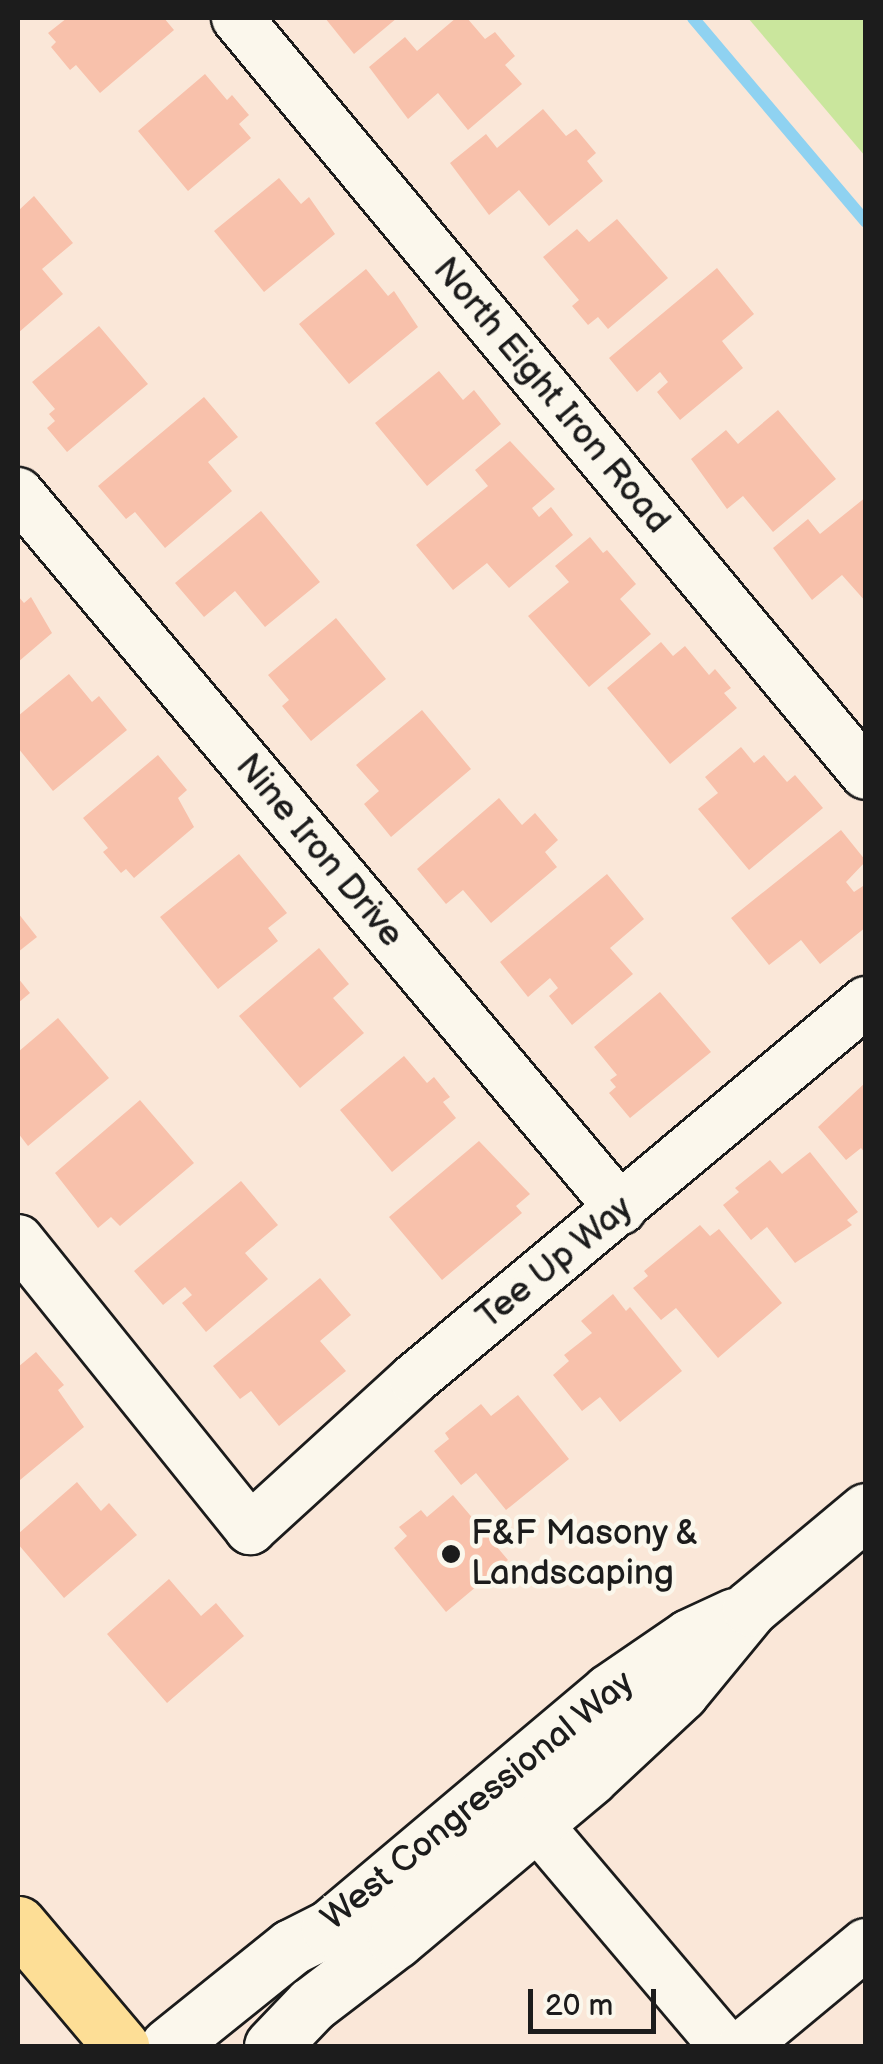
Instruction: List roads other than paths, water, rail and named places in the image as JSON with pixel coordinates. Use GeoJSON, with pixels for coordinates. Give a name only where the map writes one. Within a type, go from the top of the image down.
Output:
{"type":"FeatureCollection","features":[{"type":"Feature","properties":{"kind":"main road"},"geometry":{"type":"LineString","coordinates":[[18,1924],[121,2046]]}},
{"type":"Feature","properties":{"kind":"street","name":"North Eight Iron Road"},"geometry":{"type":"LineString","coordinates":[[237,18],[866,774]]}},
{"type":"Feature","properties":{"kind":"street","name":"Nine Iron Drive"},"geometry":{"type":"LineString","coordinates":[[18,492],[621,1209]]}},
{"type":"Feature","properties":{"kind":"street","name":"Tee Up Way"},"geometry":{"type":"LineString","coordinates":[[18,1240],[250,1529],[414,1379],[866,1002]]}},
{"type":"Feature","properties":{"kind":"street","name":"West Congressional Way"},"geometry":{"type":"LineString","coordinates":[[168,2046],[291,1948],[362,1944],[536,1823],[680,1693],[750,1608],[866,1511]]}},
{"type":"Feature","properties":{"kind":"street","name":"West Congressional Way"},"geometry":{"type":"LineString","coordinates":[[272,2046],[501,1782],[650,1661],[750,1608]]}},
{"type":"Feature","properties":{"kind":"street"},"geometry":{"type":"LineString","coordinates":[[501,1782],[725,2046]]}},
{"type":"Feature","properties":{"kind":"street","name":"West Congressional Way"},"geometry":{"type":"LineString","coordinates":[[312,2046],[348,2013],[362,1944]]}},
{"type":"Feature","properties":{"kind":"street"},"geometry":{"type":"LineString","coordinates":[[743,2046],[866,1944]]}},
{"type":"Feature","properties":{"kind":"waterway"},"geometry":{"type":"LineString","coordinates":[[693,18],[866,222]]}},
{"type":"Feature","properties":{"kind":"place","name":"F&F Masony & Landscaping"},"geometry":{"type":"Point","coordinates":[451,1554]}}]}
